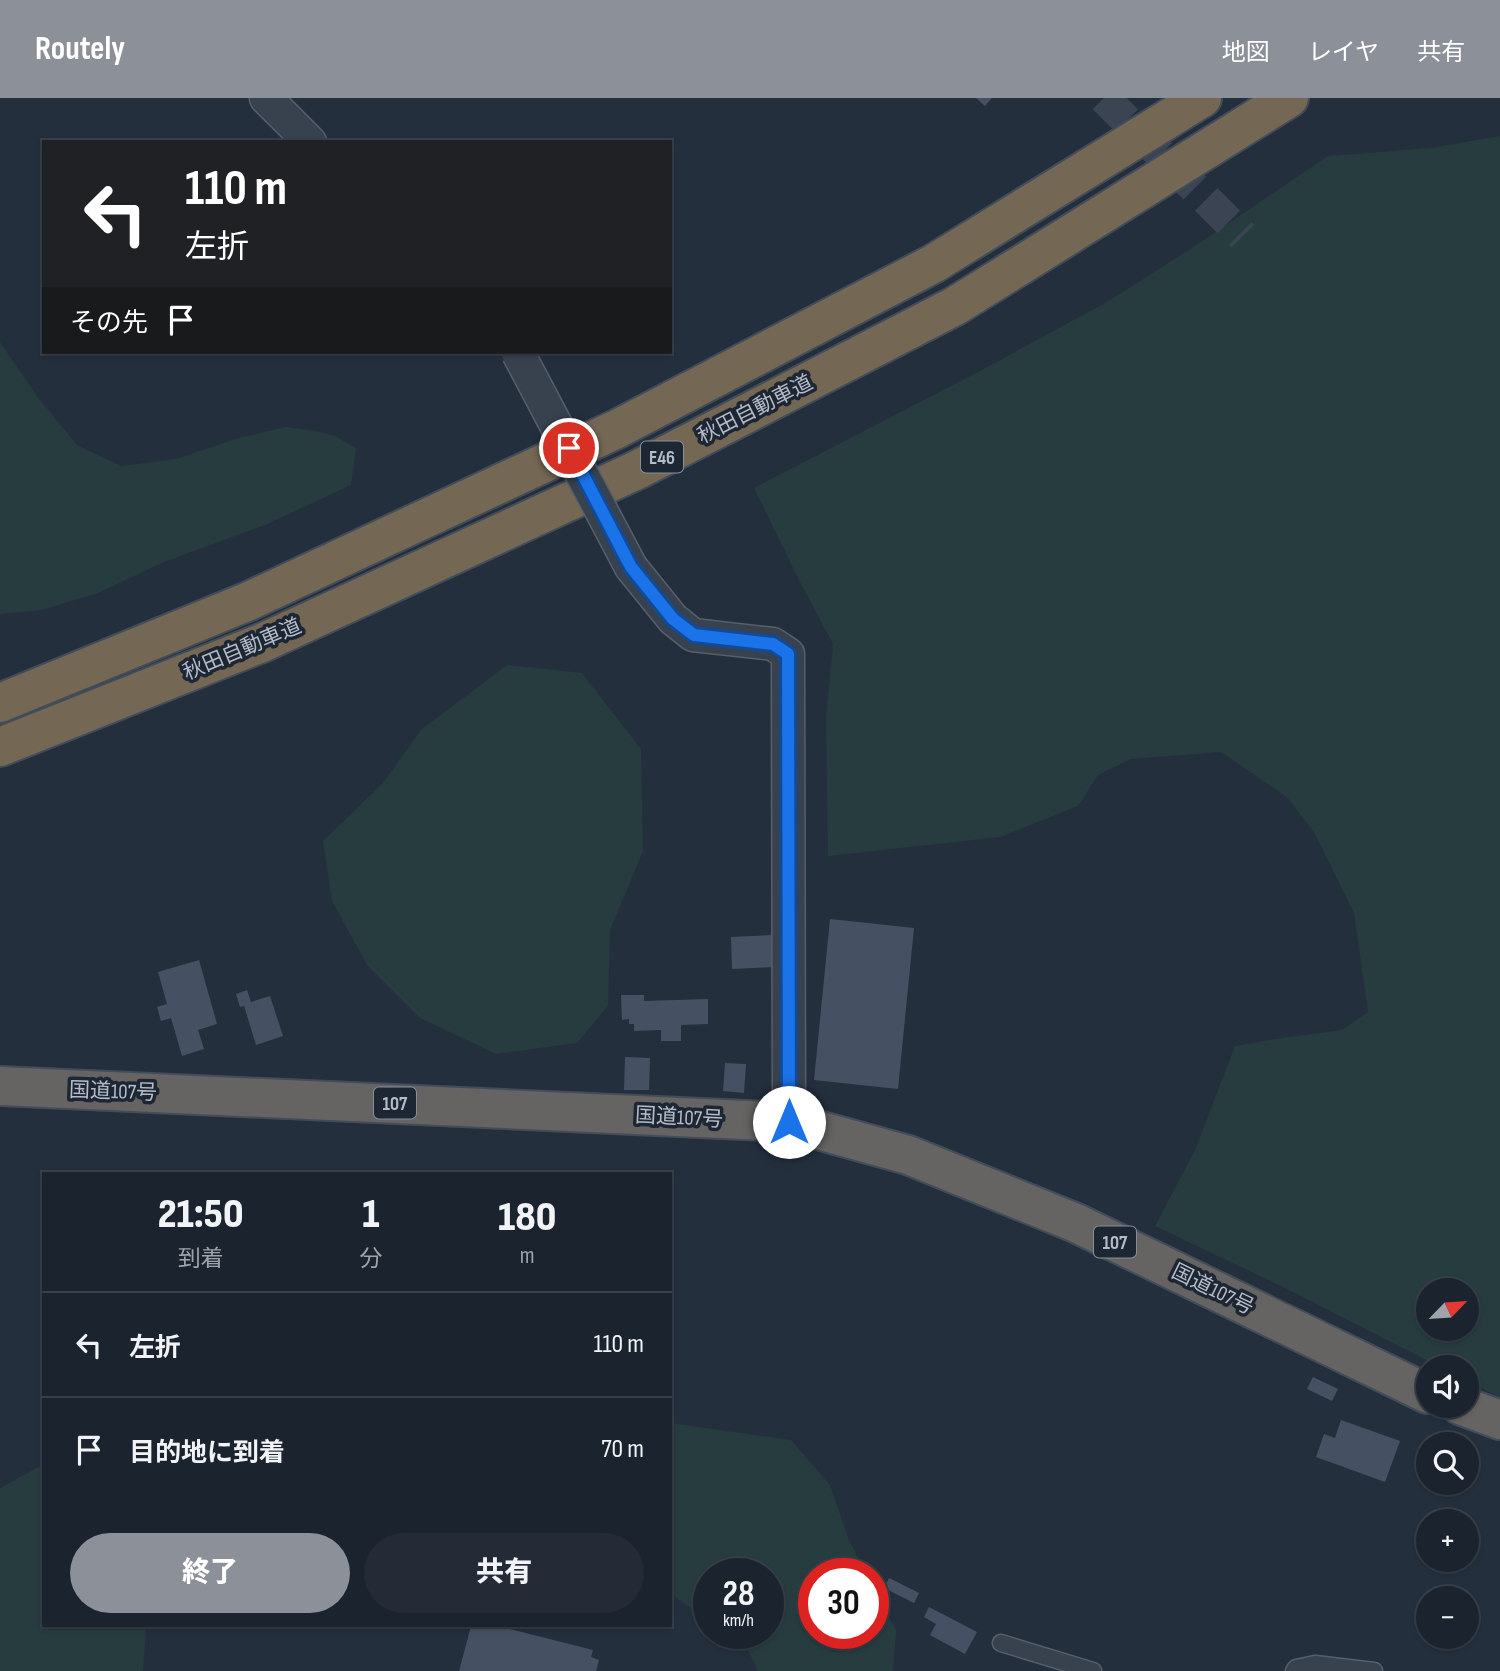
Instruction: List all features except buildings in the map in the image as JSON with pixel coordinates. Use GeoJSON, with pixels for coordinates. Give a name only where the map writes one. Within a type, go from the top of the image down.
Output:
{"type":"FeatureCollection","features":[{"type":"Feature","properties":{"kind":"highway","name":"秋田自動車道"},"geometry":{"type":"LineString","coordinates":[[0,703],[248,601],[617,429],[933,264],[1202,98]]}},
{"type":"Feature","properties":{"kind":"highway","name":"秋田自動車道"},"geometry":{"type":"LineString","coordinates":[[0,747],[264,642],[637,470],[955,306],[1289,98]]}},
{"type":"Feature","properties":{"kind":"highway","name":"国道107号"},"geometry":{"type":"LineString","coordinates":[[0,1086],[789,1122],[908,1155],[1076,1223],[1416,1388]]}},
{"type":"Feature","properties":{"kind":"highway"},"geometry":{"type":"LineString","coordinates":[[1479,1412],[1500,1420]]}},
{"type":"Feature","properties":{"kind":"street"},"geometry":{"type":"LineString","coordinates":[[266,98],[308,140]]}},
{"type":"Feature","properties":{"kind":"street"},"geometry":{"type":"LineString","coordinates":[[518,354],[631,567],[673,619],[694,635],[773,644],[788,654],[789,1122]]}},
{"type":"Feature","properties":{"kind":"lane"},"geometry":{"type":"LineString","coordinates":[[1001,1643],[1093,1671]]}},
{"type":"Feature","properties":{"kind":"lane"},"geometry":{"type":"LineString","coordinates":[[1294,1671],[1296,1668],[1315,1664],[1374,1671]]}},
{"type":"Feature","properties":{"kind":"green space"},"geometry":{"type":"Polygon","coordinates":[[[1500,136],[1500,1398],[1479,1387],[1479,1355],[1416,1355],[1155,1226],[1195,1150],[1235,1046],[1342,1030],[1368,1012],[1354,913],[1315,834],[1287,797],[1221,752],[1131,759],[1098,775],[1078,806],[1000,837],[828,856],[826,717],[833,644],[754,488],[1107,302],[1328,156],[1430,148],[1500,136]]]}},
{"type":"Feature","properties":{"kind":"green space"},"geometry":{"type":"Polygon","coordinates":[[[0,342],[36,395],[77,445],[121,466],[177,459],[235,439],[286,427],[335,436],[356,448],[351,485],[265,525],[164,562],[98,593],[42,610],[0,614],[0,342]]]}},
{"type":"Feature","properties":{"kind":"green space"},"geometry":{"type":"Polygon","coordinates":[[[507,665],[582,673],[641,749],[643,851],[610,930],[608,1006],[577,1043],[496,1054],[420,1018],[367,965],[332,901],[323,841],[382,784],[421,730],[507,665]]]}},
{"type":"Feature","properties":{"kind":"green space"},"geometry":{"type":"Polygon","coordinates":[[[672,1423],[791,1440],[830,1485],[849,1540],[858,1558],[798,1558],[798,1649],[889,1649],[889,1617],[896,1630],[893,1671],[758,1671],[747,1649],[784,1649],[784,1558],[693,1558],[693,1609],[672,1594],[672,1423]]]}},
{"type":"Feature","properties":{"kind":"green space"},"geometry":{"type":"Polygon","coordinates":[[[42,1465],[42,1627],[146,1627],[143,1671],[0,1671],[0,1488],[42,1465]]]}},
{"type":"Feature","properties":{"kind":"tunnel"},"geometry":{"type":"LineString","coordinates":[[1104,98],[1243,236]]}},
{"type":"Feature","properties":{"kind":"route"},"geometry":{"type":"LineString","coordinates":[[569,448],[631,567],[673,619],[694,635],[773,644],[788,654],[789,1122]]}}]}
